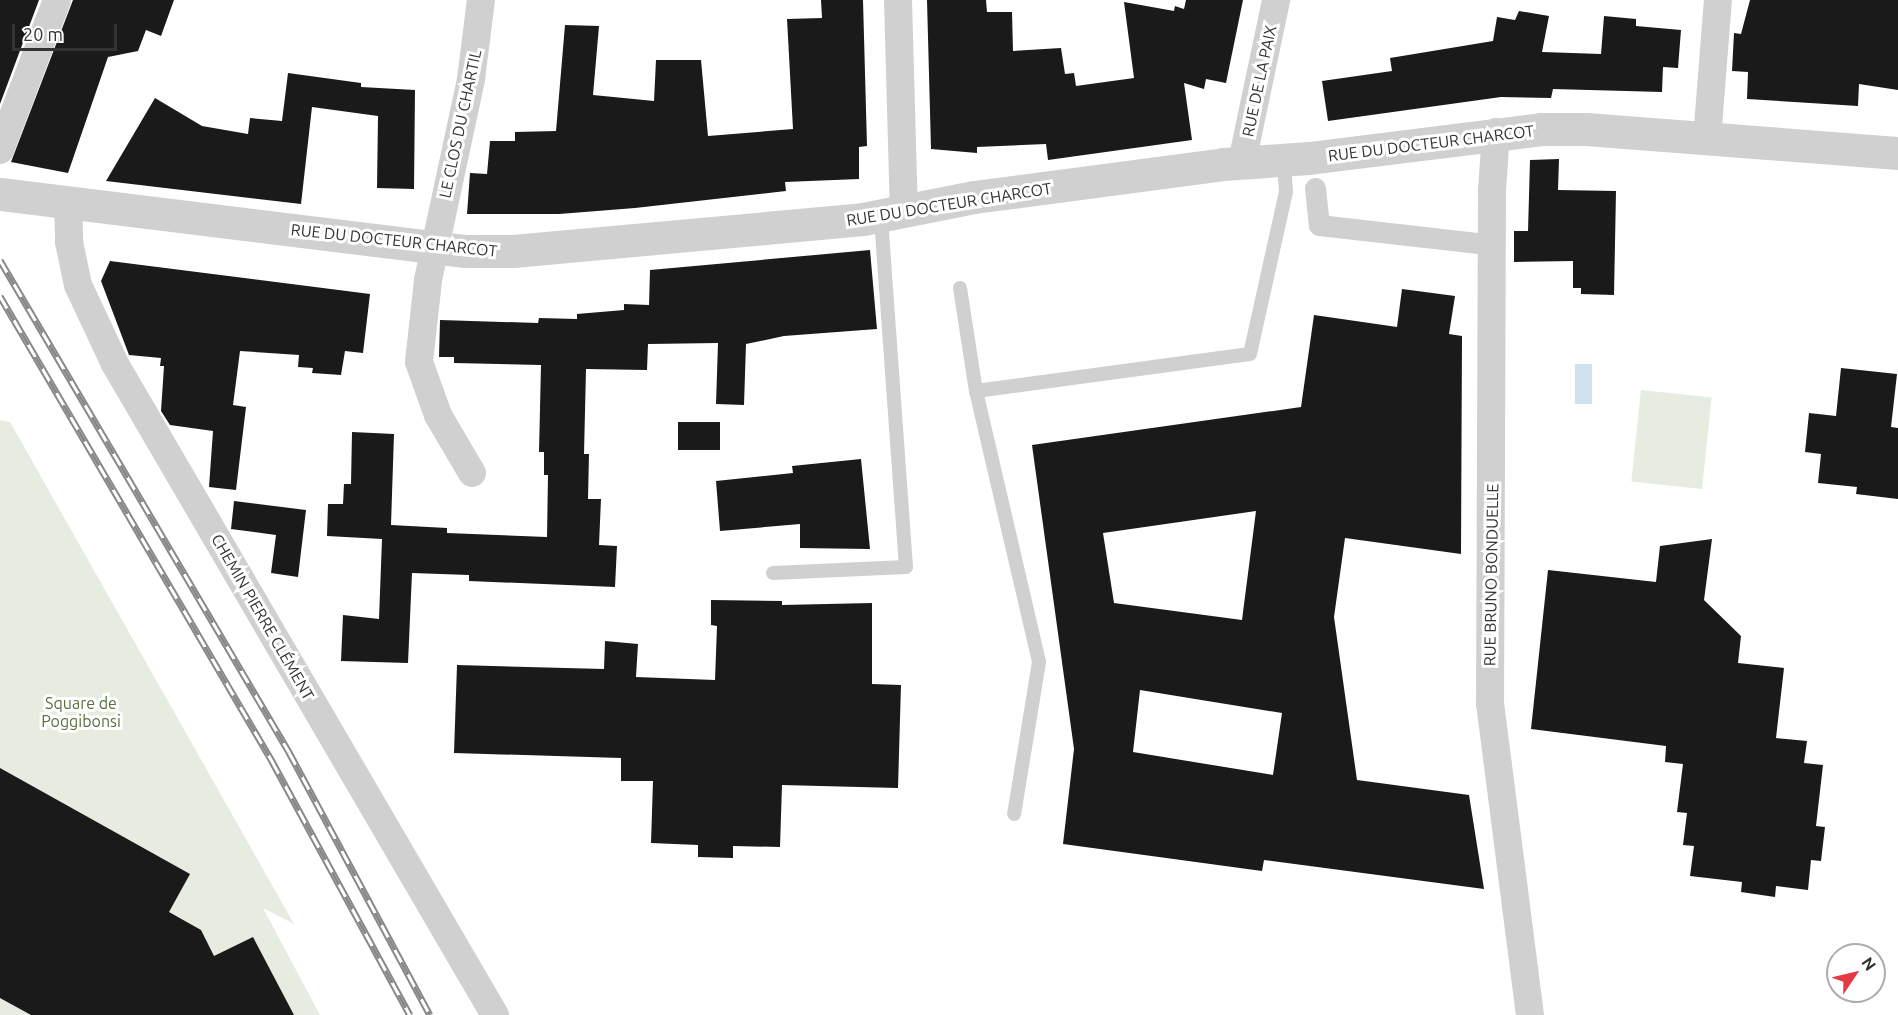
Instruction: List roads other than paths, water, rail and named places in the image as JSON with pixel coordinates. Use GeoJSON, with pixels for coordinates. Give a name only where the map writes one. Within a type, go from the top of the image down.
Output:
{"type":"FeatureCollection","features":[{"type":"Feature","properties":{"kind":"street"},"geometry":{"type":"LineString","coordinates":[[0,150],[57,0]]}},
{"type":"Feature","properties":{"kind":"street","name":"LE CLOS DU CHARTIL"},"geometry":{"type":"LineString","coordinates":[[472,473],[438,415],[419,362],[435,247],[455,140],[471,79],[481,0]]}},
{"type":"Feature","properties":{"kind":"street"},"geometry":{"type":"LineString","coordinates":[[893,214],[898,0]]}},
{"type":"Feature","properties":{"kind":"street","name":"RUE DE LA PAIX"},"geometry":{"type":"LineString","coordinates":[[1242,162],[1276,0]]}},
{"type":"Feature","properties":{"kind":"street"},"geometry":{"type":"LineString","coordinates":[[1707,139],[1718,0]]}},
{"type":"Feature","properties":{"kind":"street","name":"RUE DU DOCTEUR CHARCOT"},"geometry":{"type":"LineString","coordinates":[[0,194],[68,205],[489,252],[546,250],[893,214],[974,198],[1242,162],[1284,160],[1496,132],[1576,128],[1898,153]]}},
{"type":"Feature","properties":{"kind":"street","name":"RUE BRUNO BONDUELLE"},"geometry":{"type":"LineString","coordinates":[[1496,132],[1490,703],[1530,1015]]}},
{"type":"Feature","properties":{"kind":"street"},"geometry":{"type":"LineString","coordinates":[[1315,188],[1319,225],[1494,245]]}},
{"type":"Feature","properties":{"kind":"street","name":"CHEMIN PIERRE CLÉMENT"},"geometry":{"type":"LineString","coordinates":[[68,205],[69,242],[78,285],[115,364],[495,1015]]}},
{"type":"Feature","properties":{"kind":"lane"},"geometry":{"type":"LineString","coordinates":[[976,391],[1250,354],[1286,192],[1284,160]]}},
{"type":"Feature","properties":{"kind":"lane"},"geometry":{"type":"LineString","coordinates":[[773,573],[906,567],[893,214]]}},
{"type":"Feature","properties":{"kind":"lane"},"geometry":{"type":"LineString","coordinates":[[960,288],[976,391],[1039,662],[1014,814]]}},
{"type":"Feature","properties":{"kind":"water"},"geometry":{"type":"Polygon","coordinates":[[[1575,364],[1592,364],[1592,404],[1575,404],[1575,364]]]}},
{"type":"Feature","properties":{"kind":"railway"},"geometry":{"type":"LineString","coordinates":[[0,260],[289,752],[430,1015]]}},
{"type":"Feature","properties":{"kind":"railway"},"geometry":{"type":"LineString","coordinates":[[0,296],[272,761],[410,1015]]}},
{"type":"Feature","properties":{"kind":"park label","name":"Square de Poggibonsi"},"geometry":{"type":"Point","coordinates":[81,712]}}]}
